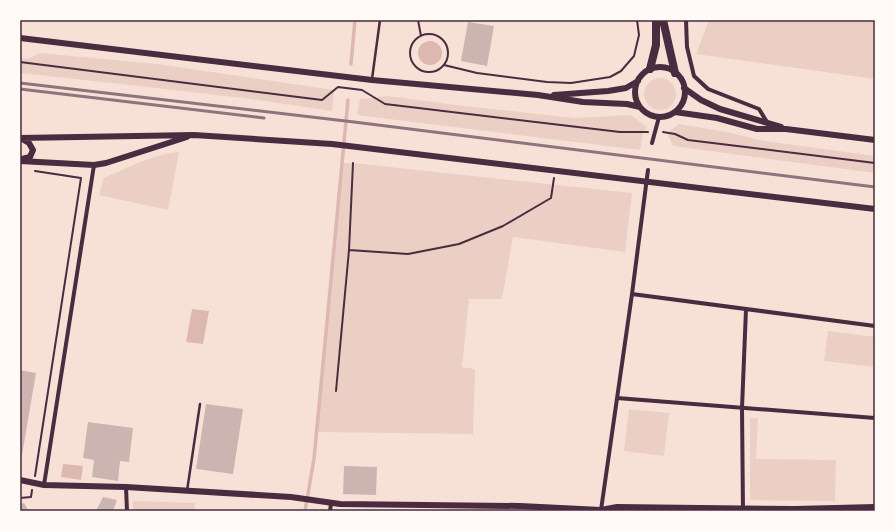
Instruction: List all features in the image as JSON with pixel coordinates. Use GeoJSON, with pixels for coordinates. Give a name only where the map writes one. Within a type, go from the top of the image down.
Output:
{"type":"FeatureCollection","features":[{"type":"Feature","properties":{"kind":"highway"},"geometry":{"type":"LineString","coordinates":[[651,20],[656,45]]}},
{"type":"Feature","properties":{"kind":"highway"},"geometry":{"type":"LineString","coordinates":[[650,70],[656,45],[656,20]]}},
{"type":"Feature","properties":{"kind":"highway"},"geometry":{"type":"LineString","coordinates":[[663,20],[675,73]]}},
{"type":"Feature","properties":{"kind":"highway"},"geometry":{"type":"LineString","coordinates":[[668,20],[669,44]]}},
{"type":"Feature","properties":{"kind":"street"},"geometry":{"type":"LineString","coordinates":[[686,20],[687,47],[694,76],[708,89],[758,109],[768,122]]}},
{"type":"Feature","properties":{"kind":"street"},"geometry":{"type":"LineString","coordinates":[[20,38],[372,80],[538,95],[583,102],[627,104],[640,107]]}},
{"type":"Feature","properties":{"kind":"street"},"geometry":{"type":"LineString","coordinates":[[661,68],[675,73],[680,78],[684,88],[682,104],[676,112],[665,117],[647,114],[640,107],[635,94],[638,81],[643,74],[650,70],[661,68]]}},
{"type":"Feature","properties":{"kind":"street"},"geometry":{"type":"LineString","coordinates":[[538,95],[608,91],[626,88],[638,81]]}},
{"type":"Feature","properties":{"kind":"street"},"geometry":{"type":"LineString","coordinates":[[684,88],[700,100],[720,109],[768,122],[786,129]]}},
{"type":"Feature","properties":{"kind":"street"},"geometry":{"type":"LineString","coordinates":[[676,112],[717,118],[757,129],[786,129],[875,140]]}},
{"type":"Feature","properties":{"kind":"street"},"geometry":{"type":"LineString","coordinates":[[652,143],[659,117]]}},
{"type":"Feature","properties":{"kind":"street"},"geometry":{"type":"LineString","coordinates":[[20,160],[94,165],[106,163],[194,135]]}},
{"type":"Feature","properties":{"kind":"street"},"geometry":{"type":"LineString","coordinates":[[20,138],[194,135],[332,144],[875,209]]}},
{"type":"Feature","properties":{"kind":"street"},"geometry":{"type":"LineString","coordinates":[[20,138],[30,143],[33,150],[30,156],[26,159],[20,160]]}},
{"type":"Feature","properties":{"kind":"street"},"geometry":{"type":"LineString","coordinates":[[44,485],[94,165]]}},
{"type":"Feature","properties":{"kind":"street"},"geometry":{"type":"LineString","coordinates":[[601,510],[648,170]]}},
{"type":"Feature","properties":{"kind":"street"},"geometry":{"type":"LineString","coordinates":[[632,294],[875,326]]}},
{"type":"Feature","properties":{"kind":"street"},"geometry":{"type":"LineString","coordinates":[[743,510],[742,408],[746,309]]}},
{"type":"Feature","properties":{"kind":"street"},"geometry":{"type":"LineString","coordinates":[[617,398],[875,418]]}},
{"type":"Feature","properties":{"kind":"street"},"geometry":{"type":"LineString","coordinates":[[20,480],[44,485],[126,487],[187,491],[291,498],[330,504],[601,510],[617,507],[743,510],[875,507]]}},
{"type":"Feature","properties":{"kind":"street"},"geometry":{"type":"LineString","coordinates":[[126,487],[126,511]]}},
{"type":"Feature","properties":{"kind":"street"},"geometry":{"type":"LineString","coordinates":[[330,504],[330,511]]}},
{"type":"Feature","properties":{"kind":"lane"},"geometry":{"type":"LineString","coordinates":[[372,80],[380,20]]}},
{"type":"Feature","properties":{"kind":"lane"},"geometry":{"type":"LineString","coordinates":[[187,491],[200,404]]}},
{"type":"Feature","properties":{"kind":"path"},"geometry":{"type":"LineString","coordinates":[[418,20],[421,36]]}},
{"type":"Feature","properties":{"kind":"path"},"geometry":{"type":"LineString","coordinates":[[444,65],[477,73],[547,82],[571,83],[610,77],[621,71],[634,56],[639,35],[637,20]]}},
{"type":"Feature","properties":{"kind":"path"},"geometry":{"type":"LineString","coordinates":[[433,35],[439,37],[444,42],[448,53],[447,59],[444,65],[439,69],[428,72],[416,67],[410,51],[412,45],[421,36],[433,35]]}},
{"type":"Feature","properties":{"kind":"path"},"geometry":{"type":"LineString","coordinates":[[20,62],[322,100],[338,87],[362,90],[385,104],[620,132],[655,132],[675,134],[688,140],[875,163]]}},
{"type":"Feature","properties":{"kind":"path"},"geometry":{"type":"LineString","coordinates":[[336,391],[349,250],[353,163]]}},
{"type":"Feature","properties":{"kind":"path"},"geometry":{"type":"LineString","coordinates":[[34,482],[81,178],[35,171]]}},
{"type":"Feature","properties":{"kind":"path"},"geometry":{"type":"LineString","coordinates":[[349,250],[408,254],[460,244],[503,226],[551,198],[556,171]]}},
{"type":"Feature","properties":{"kind":"path"},"geometry":{"type":"LineString","coordinates":[[20,498],[31,497]]}},
{"type":"Feature","properties":{"kind":"shaded area"},"geometry":{"type":"Polygon","coordinates":[[[709,20],[875,20],[875,79],[696,54],[709,20]]]}},
{"type":"Feature","properties":{"kind":"shaded area"},"geometry":{"type":"Polygon","coordinates":[[[430,41],[439,44],[442,53],[439,62],[430,65],[421,62],[418,53],[421,44],[430,41]]]}},
{"type":"Feature","properties":{"kind":"shaded area"},"geometry":{"type":"Polygon","coordinates":[[[40,53],[157,64],[334,90],[332,111],[243,98],[20,73],[20,58],[27,59],[40,53]]]}},
{"type":"Feature","properties":{"kind":"shaded area"},"geometry":{"type":"Polygon","coordinates":[[[657,78],[663,78],[672,82],[676,94],[672,106],[663,110],[657,110],[648,106],[644,97],[644,91],[648,82],[657,78]]]}},
{"type":"Feature","properties":{"kind":"shaded area"},"geometry":{"type":"Polygon","coordinates":[[[388,96],[574,118],[631,115],[647,127],[643,132],[640,150],[357,115],[360,99],[388,96]]]}},
{"type":"Feature","properties":{"kind":"shaded area"},"geometry":{"type":"Polygon","coordinates":[[[679,124],[732,133],[759,140],[875,156],[875,173],[673,146],[667,133],[679,124]]]}},
{"type":"Feature","properties":{"kind":"shaded area"},"geometry":{"type":"Polygon","coordinates":[[[179,152],[168,210],[99,195],[104,178],[150,158],[179,152]]]}},
{"type":"Feature","properties":{"kind":"shaded area"},"geometry":{"type":"Polygon","coordinates":[[[341,163],[353,163],[632,193],[625,252],[513,237],[502,299],[469,299],[462,367],[475,369],[473,434],[316,432],[341,163]]]}},
{"type":"Feature","properties":{"kind":"shaded area"},"geometry":{"type":"Polygon","coordinates":[[[192,309],[209,311],[203,344],[186,342],[192,309]]]}},
{"type":"Feature","properties":{"kind":"shaded area"},"geometry":{"type":"Polygon","coordinates":[[[828,331],[875,337],[875,367],[824,361],[828,331]]]}},
{"type":"Feature","properties":{"kind":"shaded area"},"geometry":{"type":"Polygon","coordinates":[[[629,409],[669,413],[664,456],[624,451],[629,409]]]}},
{"type":"Feature","properties":{"kind":"shaded area"},"geometry":{"type":"Polygon","coordinates":[[[750,418],[758,418],[756,459],[836,460],[835,501],[750,500],[750,418]]]}},
{"type":"Feature","properties":{"kind":"shaded area"},"geometry":{"type":"Polygon","coordinates":[[[63,464],[83,466],[81,480],[61,477],[63,464]]]}},
{"type":"Feature","properties":{"kind":"shaded area"},"geometry":{"type":"Polygon","coordinates":[[[133,501],[195,503],[195,511],[133,511],[133,501]]]}},
{"type":"Feature","properties":{"kind":"building"},"geometry":{"type":"Polygon","coordinates":[[[468,22],[494,26],[487,66],[461,61],[468,22]]]}},
{"type":"Feature","properties":{"kind":"building"},"geometry":{"type":"Polygon","coordinates":[[[20,370],[36,373],[22,455],[20,455],[20,370]]]}},
{"type":"Feature","properties":{"kind":"building"},"geometry":{"type":"Polygon","coordinates":[[[206,404],[243,409],[233,474],[196,469],[206,404]]]}},
{"type":"Feature","properties":{"kind":"building"},"geometry":{"type":"Polygon","coordinates":[[[88,422],[133,428],[129,462],[120,461],[118,481],[92,477],[94,460],[83,458],[88,422]]]}},
{"type":"Feature","properties":{"kind":"building"},"geometry":{"type":"Polygon","coordinates":[[[344,466],[377,467],[376,495],[343,494],[344,466]]]}},
{"type":"Feature","properties":{"kind":"building"},"geometry":{"type":"Polygon","coordinates":[[[103,497],[117,500],[113,511],[96,511],[103,497]]]}},
{"type":"Feature","properties":{"kind":"building"},"geometry":{"type":"Polygon","coordinates":[[[24,503],[29,511],[20,511],[20,504],[24,503]]]}},
{"type":"Feature","properties":{"kind":"waterway"},"geometry":{"type":"LineString","coordinates":[[351,64],[355,20]]}},
{"type":"Feature","properties":{"kind":"waterway"},"geometry":{"type":"LineString","coordinates":[[305,511],[314,459],[348,100]]}},
{"type":"Feature","properties":{"kind":"railway"},"geometry":{"type":"LineString","coordinates":[[20,83],[354,122],[875,187]]}},
{"type":"Feature","properties":{"kind":"railway"},"geometry":{"type":"LineString","coordinates":[[20,89],[264,118]]}}]}
